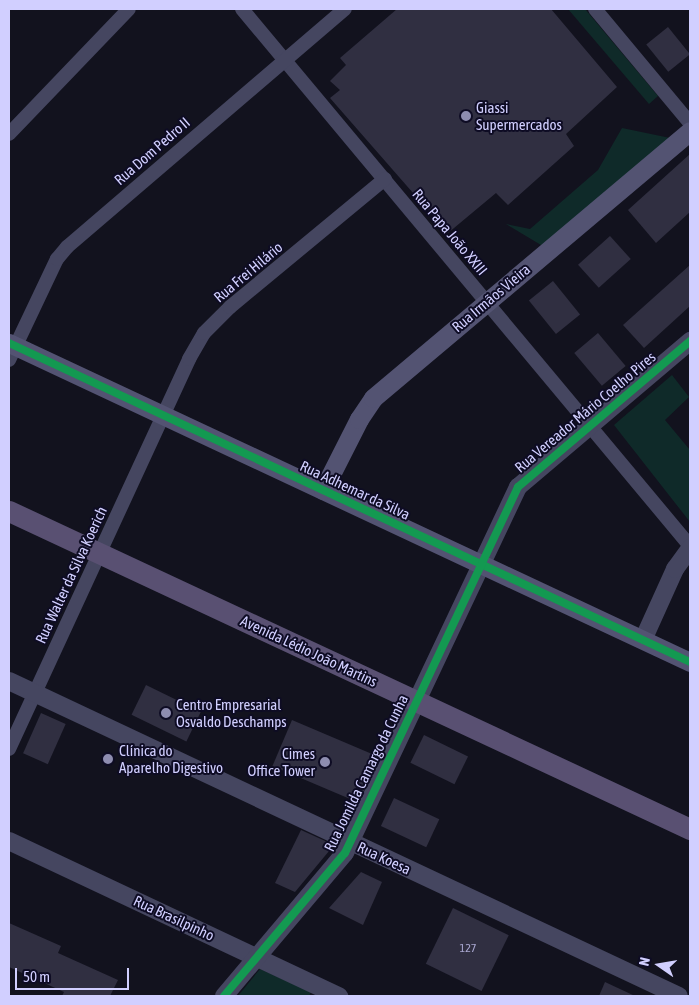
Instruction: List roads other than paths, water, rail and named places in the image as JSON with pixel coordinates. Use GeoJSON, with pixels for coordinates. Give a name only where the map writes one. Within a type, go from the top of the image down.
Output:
{"type":"FeatureCollection","features":[{"type":"Feature","properties":{"kind":"main road","name":"Rua Irmãos Vieira"},"geometry":{"type":"LineString","coordinates":[[323,490],[359,419],[373,398],[690,131]]}},
{"type":"Feature","properties":{"kind":"main road","name":"Rua Adhemar da Silva"},"geometry":{"type":"LineString","coordinates":[[11,350],[163,415],[690,662]]}},
{"type":"Feature","properties":{"kind":"main road","name":"Avenida Lédio João Martins"},"geometry":{"type":"LineString","coordinates":[[9,510],[690,829]]}},
{"type":"Feature","properties":{"kind":"street"},"geometry":{"type":"LineString","coordinates":[[9,134],[130,9]]}},
{"type":"Feature","properties":{"kind":"street","name":"Rua Papa João XXIII"},"geometry":{"type":"LineString","coordinates":[[242,9],[690,547]]}},
{"type":"Feature","properties":{"kind":"street","name":"Rua Dom Pedro II"},"geometry":{"type":"LineString","coordinates":[[11,350],[57,259],[67,247],[345,9]]}},
{"type":"Feature","properties":{"kind":"street"},"geometry":{"type":"LineString","coordinates":[[595,9],[690,123]]}},
{"type":"Feature","properties":{"kind":"street","name":"Rua Frei Hilário"},"geometry":{"type":"LineString","coordinates":[[163,415],[197,345],[216,321],[385,179]]}},
{"type":"Feature","properties":{"kind":"street","name":"Rua Vereador Mário Coelho Pires"},"geometry":{"type":"LineString","coordinates":[[480,564],[518,487],[690,341]]}},
{"type":"Feature","properties":{"kind":"street","name":"Rua Walter da Silva Koerich"},"geometry":{"type":"LineString","coordinates":[[9,748],[163,415]]}},
{"type":"Feature","properties":{"kind":"street"},"geometry":{"type":"LineString","coordinates":[[644,640],[676,570],[690,547]]}},
{"type":"Feature","properties":{"kind":"street","name":"Rua Jomilda Camargo da Cunha"},"geometry":{"type":"LineString","coordinates":[[224,996],[340,860],[351,842],[480,564]]}},
{"type":"Feature","properties":{"kind":"street","name":"Rua Koesa"},"geometry":{"type":"LineString","coordinates":[[9,680],[679,996]]}},
{"type":"Feature","properties":{"kind":"street","name":"Rua Brasilpinho"},"geometry":{"type":"LineString","coordinates":[[9,841],[339,996]]}},
{"type":"Feature","properties":{"kind":"place","name":"Giassi Supermercados"},"geometry":{"type":"Point","coordinates":[466,116]}},
{"type":"Feature","properties":{"kind":"place","name":"Centro Empresarial Osvaldo Deschamps"},"geometry":{"type":"Point","coordinates":[166,713]}},
{"type":"Feature","properties":{"kind":"place","name":"Clínica do Aparelho Digestivo"},"geometry":{"type":"Point","coordinates":[108,759]}},
{"type":"Feature","properties":{"kind":"place","name":"Cimes Office Tower"},"geometry":{"type":"Point","coordinates":[325,762]}}]}
